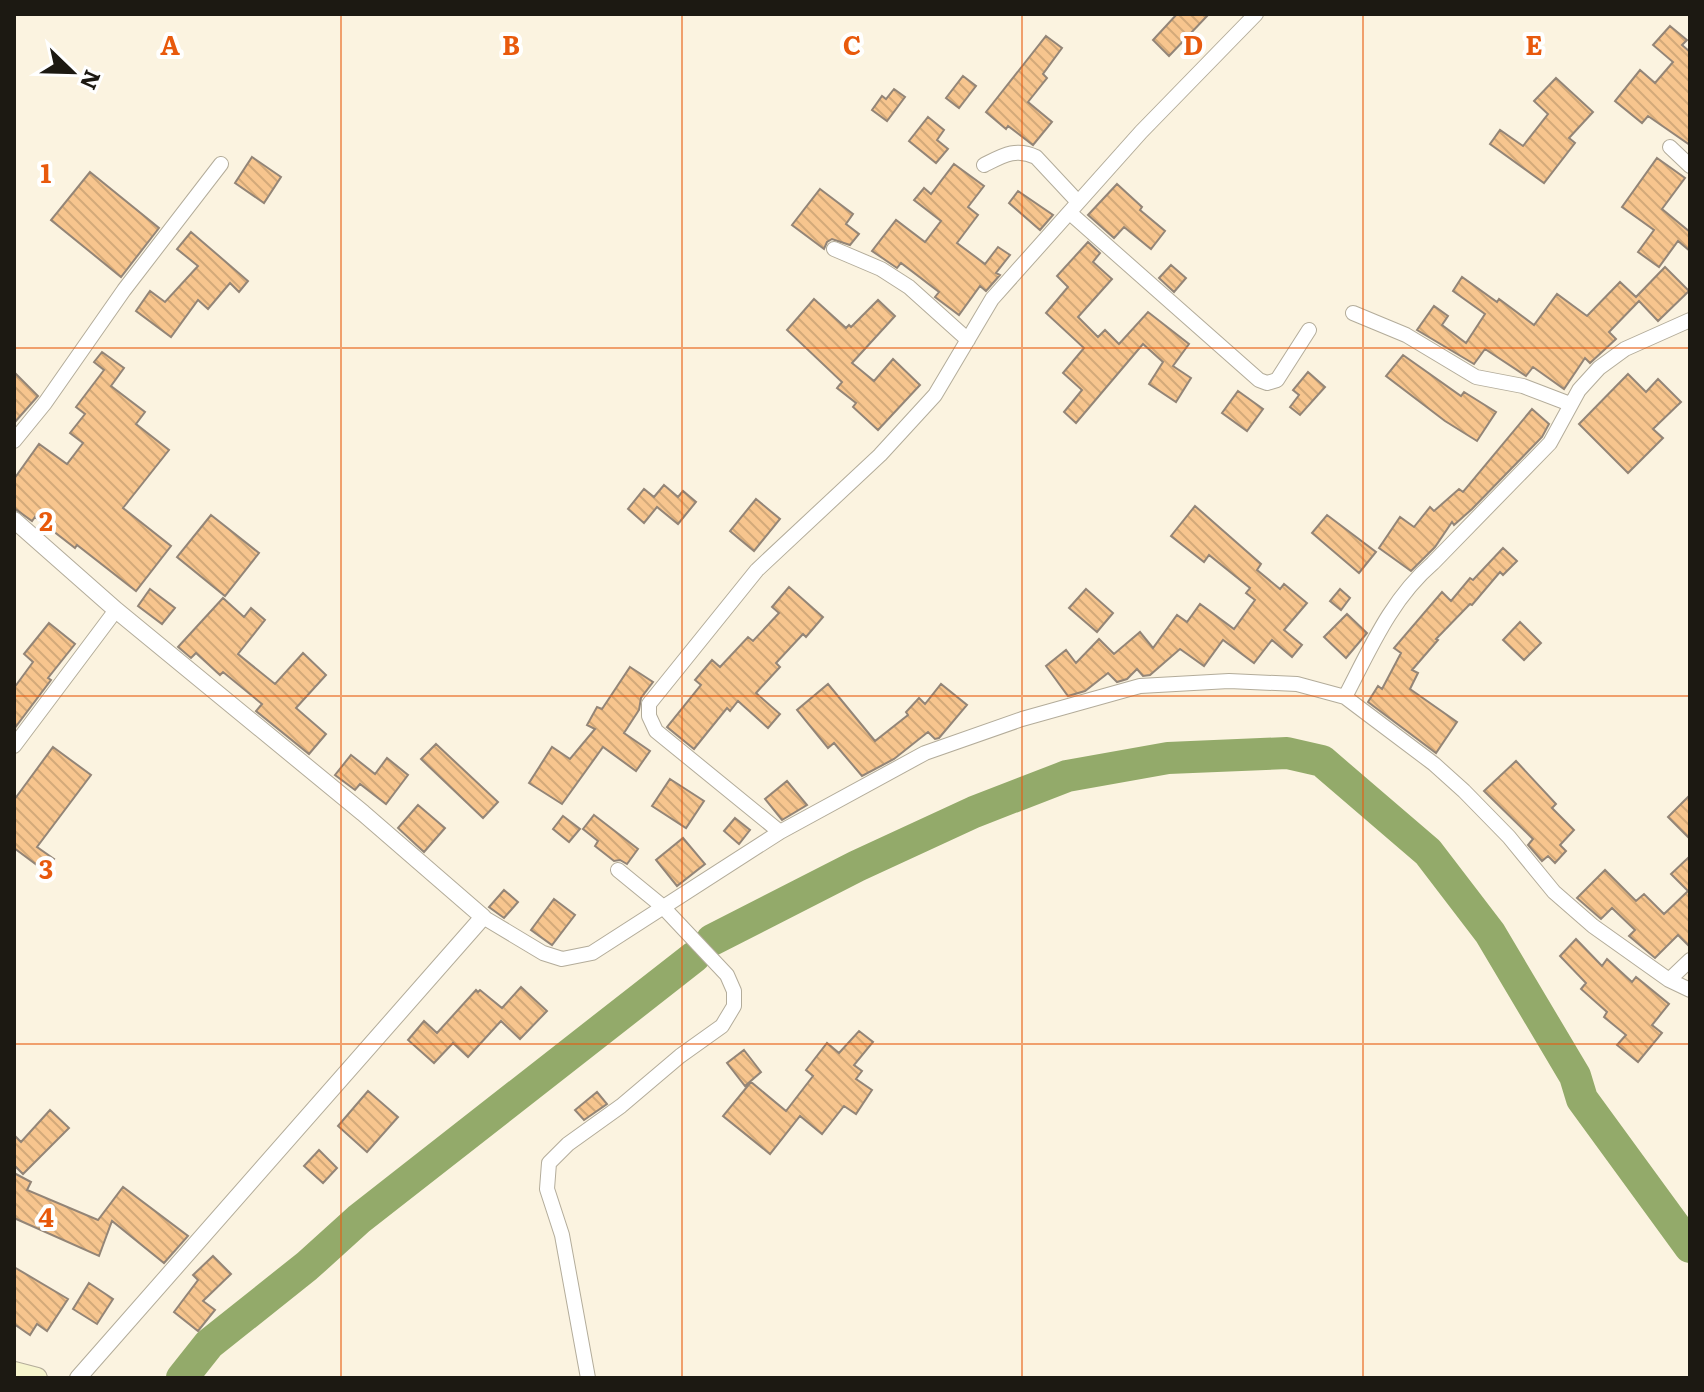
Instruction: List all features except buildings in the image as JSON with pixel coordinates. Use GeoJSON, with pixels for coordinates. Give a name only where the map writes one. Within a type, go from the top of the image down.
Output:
{"type":"FeatureCollection","features":[{"type":"Feature","properties":{"kind":"main road"},"geometry":{"type":"LineString","coordinates":[[14,1372],[37,1378]]}},
{"type":"Feature","properties":{"kind":"street"},"geometry":{"type":"LineString","coordinates":[[780,832],[656,731],[649,716],[649,704],[757,570],[880,455],[935,395],[992,299],[1256,14]]}},
{"type":"Feature","properties":{"kind":"street"},"geometry":{"type":"LineString","coordinates":[[1670,147],[1690,166]]}},
{"type":"Feature","properties":{"kind":"street"},"geometry":{"type":"LineString","coordinates":[[984,165],[1012,151],[1036,157],[1074,207],[1259,380],[1267,383],[1277,380],[1309,330]]}},
{"type":"Feature","properties":{"kind":"street"},"geometry":{"type":"LineString","coordinates":[[14,441],[221,164]]}},
{"type":"Feature","properties":{"kind":"street"},"geometry":{"type":"LineString","coordinates":[[834,249],[881,269],[909,287],[968,340]]}},
{"type":"Feature","properties":{"kind":"street"},"geometry":{"type":"LineString","coordinates":[[1353,313],[1406,335],[1476,377],[1523,386],[1570,404]]}},
{"type":"Feature","properties":{"kind":"street"},"geometry":{"type":"LineString","coordinates":[[1345,697],[1381,628],[1413,580],[1550,443],[1579,390],[1599,368],[1625,349],[1690,320]]}},
{"type":"Feature","properties":{"kind":"street"},"geometry":{"type":"LineString","coordinates":[[14,520],[116,610],[363,813],[483,917],[543,953],[562,959],[592,953],[780,832],[925,753],[1022,719],[1140,686],[1229,681],[1297,684],[1345,697],[1434,764],[1464,791],[1563,900],[1593,926],[1669,980],[1690,990]]}},
{"type":"Feature","properties":{"kind":"street"},"geometry":{"type":"LineString","coordinates":[[14,746],[116,610]]}},
{"type":"Feature","properties":{"kind":"street"},"geometry":{"type":"LineString","coordinates":[[588,1378],[562,1235],[547,1189],[549,1163],[568,1144],[722,1026],[734,1006],[734,991],[727,975],[662,906],[618,870]]}},
{"type":"Feature","properties":{"kind":"street"},"geometry":{"type":"LineString","coordinates":[[78,1378],[483,917]]}},
{"type":"Feature","properties":{"kind":"street"},"geometry":{"type":"LineString","coordinates":[[1669,980],[1690,960]]}},
{"type":"Feature","properties":{"kind":"waterway"},"geometry":{"type":"LineString","coordinates":[[712,940],[857,866],[974,812],[1067,776],[1168,758],[1287,753],[1322,761],[1428,852],[1490,933],[1575,1076],[1582,1099],[1690,1247]]}},
{"type":"Feature","properties":{"kind":"waterway"},"geometry":{"type":"LineString","coordinates":[[182,1378],[209,1344],[307,1266],[359,1219],[694,957]]}}]}
